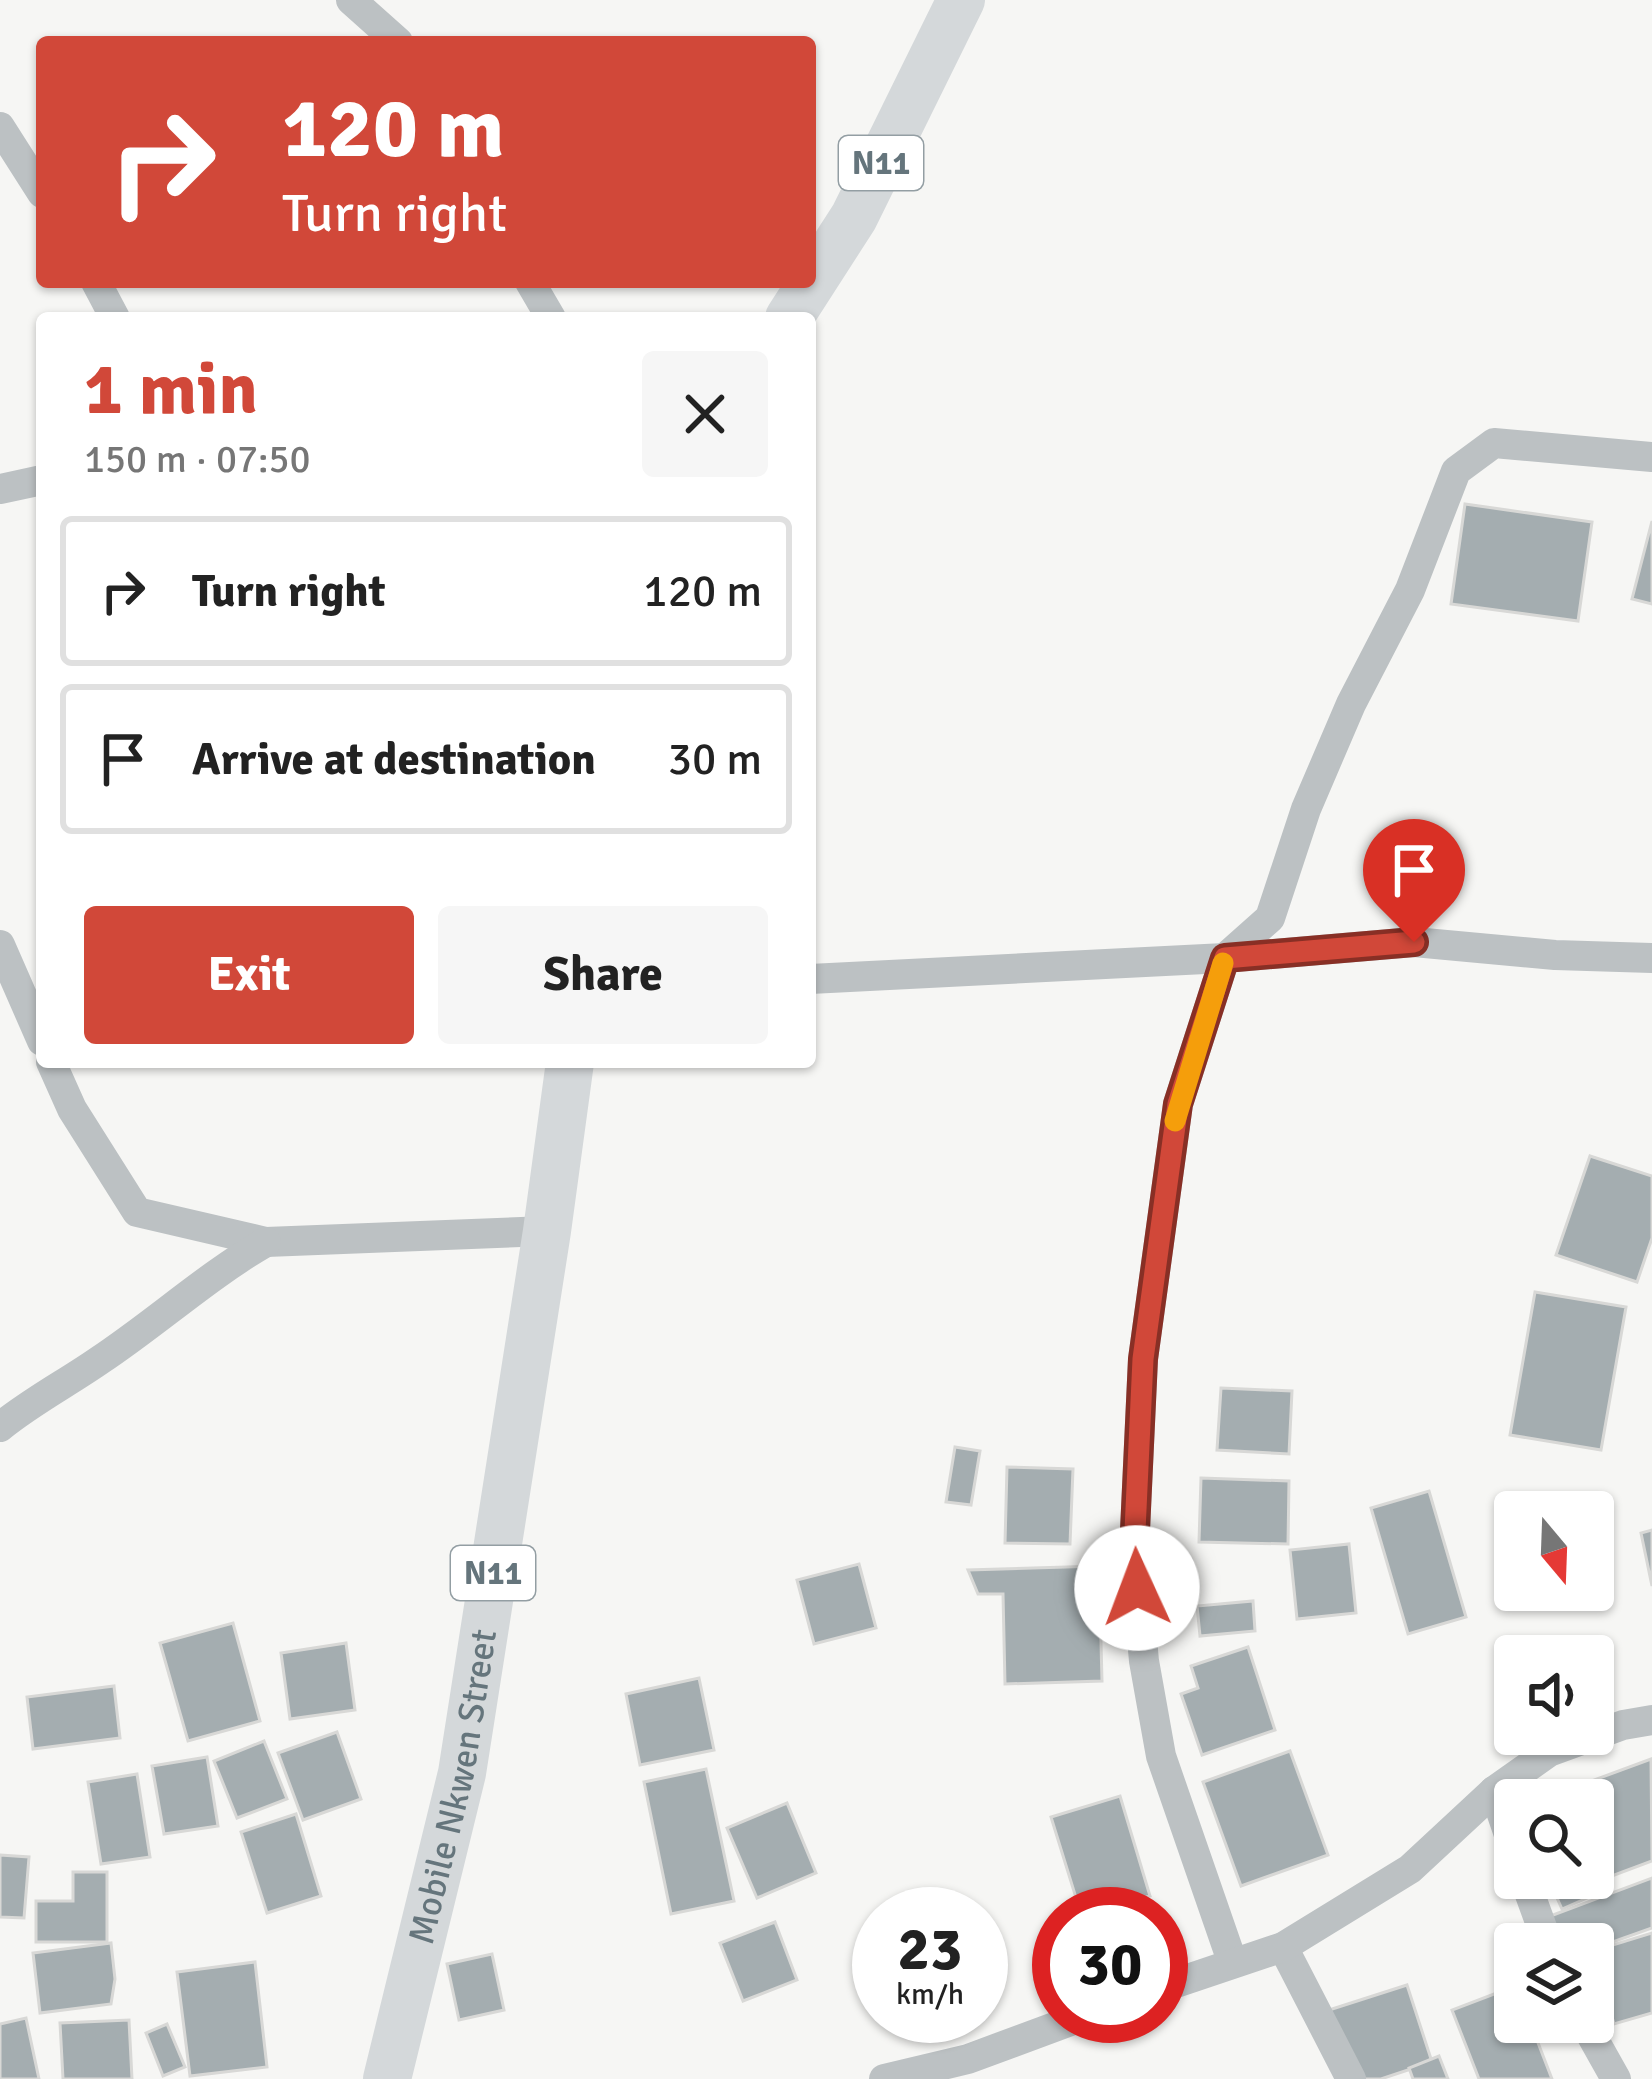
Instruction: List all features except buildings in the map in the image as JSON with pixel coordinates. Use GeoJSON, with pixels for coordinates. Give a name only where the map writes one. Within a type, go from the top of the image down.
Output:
{"type":"FeatureCollection","features":[{"type":"Feature","properties":{"kind":"highway","name":"N11"},"geometry":{"type":"LineString","coordinates":[[816,276],[854,217],[961,0]]}},
{"type":"Feature","properties":{"kind":"highway","name":"Mobile Nkwen Street"},"geometry":{"type":"LineString","coordinates":[[387,2079],[462,1773],[569,1068]]}},
{"type":"Feature","properties":{"kind":"street"},"geometry":{"type":"LineString","coordinates":[[351,0],[391,36]]}},
{"type":"Feature","properties":{"kind":"street"},"geometry":{"type":"LineString","coordinates":[[0,127],[36,184]]}},
{"type":"Feature","properties":{"kind":"street"},"geometry":{"type":"LineString","coordinates":[[1232,1961],[1161,1756],[1144,1661],[1134,1552],[1143,1359],[1178,1104],[1225,958],[1270,918],[1306,809],[1351,704],[1410,590],[1456,471],[1494,443],[1652,458]]}},
{"type":"Feature","properties":{"kind":"street"},"geometry":{"type":"LineString","coordinates":[[0,489],[36,481]]}},
{"type":"Feature","properties":{"kind":"street"},"geometry":{"type":"LineString","coordinates":[[816,980],[1225,958],[1414,942],[1652,958]]}},
{"type":"Feature","properties":{"kind":"street"},"geometry":{"type":"LineString","coordinates":[[0,945],[36,1027]]}},
{"type":"Feature","properties":{"kind":"street"},"geometry":{"type":"LineString","coordinates":[[54,1068],[72,1109],[136,1212],[266,1242],[547,1231]]}},
{"type":"Feature","properties":{"kind":"street"},"geometry":{"type":"LineString","coordinates":[[0,1426],[99,1361],[221,1267],[266,1242]]}},
{"type":"Feature","properties":{"kind":"street"},"geometry":{"type":"LineString","coordinates":[[1511,1779],[1549,1752],[1623,1725],[1652,1720]]}},
{"type":"Feature","properties":{"kind":"street"},"geometry":{"type":"LineString","coordinates":[[1188,1978],[1283,1947],[1362,1902],[1410,1869],[1494,1791]]}},
{"type":"Feature","properties":{"kind":"street"},"geometry":{"type":"LineString","coordinates":[[1283,1947],[1351,2079]]}},
{"type":"Feature","properties":{"kind":"street"},"geometry":{"type":"LineString","coordinates":[[884,2079],[968,2059],[1032,2035]]}},
{"type":"Feature","properties":{"kind":"street"},"geometry":{"type":"LineString","coordinates":[[1596,2043],[1616,2079]]}},
{"type":"Feature","properties":{"kind":"slow traffic"},"geometry":{"type":"LineString","coordinates":[[1175,1121],[1223,963]]}},
{"type":"Feature","properties":{"kind":"route"},"geometry":{"type":"LineString","coordinates":[[1137,1588],[1134,1552],[1143,1359],[1178,1104],[1225,958],[1414,942]]}}]}
